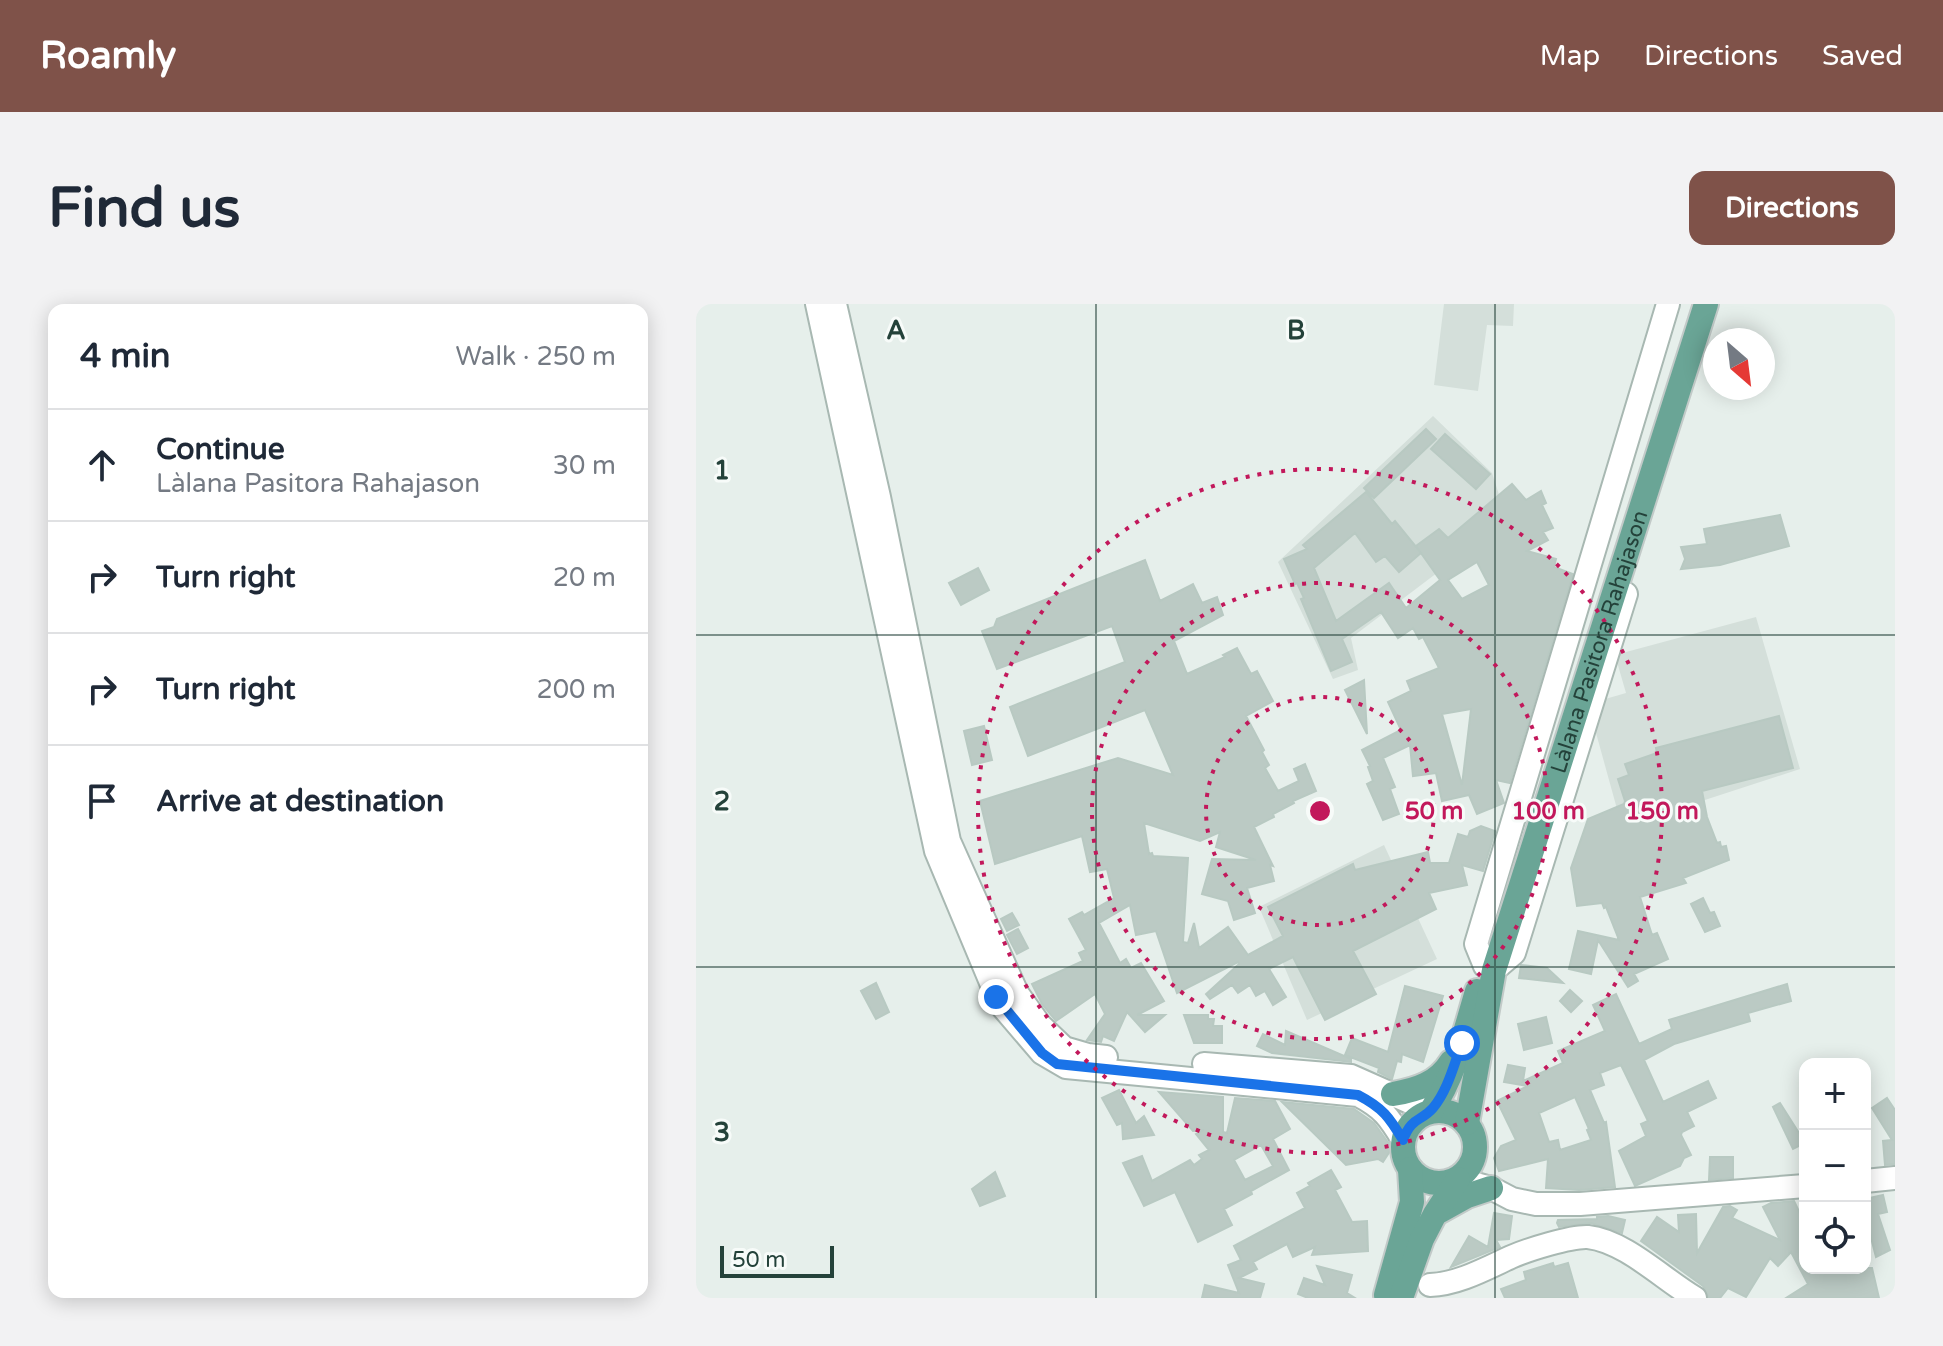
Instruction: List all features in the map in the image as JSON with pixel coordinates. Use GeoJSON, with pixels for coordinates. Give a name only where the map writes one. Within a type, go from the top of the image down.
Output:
{"type":"FeatureCollection","features":[{"type":"Feature","properties":{"kind":"main road","name":"Làlana Pasitora Rahajason"},"geometry":{"type":"LineString","coordinates":[[1467,1123],[1489,968],[1689,304]]}},
{"type":"Feature","properties":{"kind":"main road","name":"Làlana Pasitora Rahajason"},"geometry":{"type":"LineString","coordinates":[[1427,1112],[1444,1091],[1489,968],[1706,304]]}},
{"type":"Feature","properties":{"kind":"main road"},"geometry":{"type":"LineString","coordinates":[[1393,1094],[1413,1091],[1433,1081],[1447,1068],[1462,1043]]}},
{"type":"Feature","properties":{"kind":"main road"},"geometry":{"type":"LineString","coordinates":[[1401,1298],[1422,1239],[1458,1179],[1468,1170],[1476,1147],[1474,1134],[1457,1115],[1444,1111],[1427,1112],[1414,1120],[1403,1140],[1403,1152],[1410,1169],[1416,1176],[1435,1184],[1458,1179]]}},
{"type":"Feature","properties":{"kind":"main road"},"geometry":{"type":"LineString","coordinates":[[1385,1298],[1412,1202],[1410,1169]]}},
{"type":"Feature","properties":{"kind":"main road"},"geometry":{"type":"LineString","coordinates":[[1435,1214],[1467,1196],[1491,1188]]}},
{"type":"Feature","properties":{"kind":"street"},"geometry":{"type":"LineString","coordinates":[[817,304],[936,851],[1000,1004],[1042,1053],[1057,1064],[1358,1095],[1387,1114],[1403,1140]]}},
{"type":"Feature","properties":{"kind":"street"},"geometry":{"type":"LineString","coordinates":[[835,304],[879,497],[949,841],[1017,993],[1040,1025],[1064,1048],[1088,1055],[1351,1076],[1427,1112]]}},
{"type":"Feature","properties":{"kind":"street"},"geometry":{"type":"LineString","coordinates":[[1668,304],[1476,944],[1489,968],[1514,953],[1716,304]]}},
{"type":"Feature","properties":{"kind":"street"},"geometry":{"type":"LineString","coordinates":[[1871,1180],[1895,1178]]}},
{"type":"Feature","properties":{"kind":"street"},"geometry":{"type":"LineString","coordinates":[[1458,1179],[1491,1188],[1512,1199],[1536,1204],[1580,1204],[1799,1186]]}},
{"type":"Feature","properties":{"kind":"street"},"geometry":{"type":"LineString","coordinates":[[1430,1285],[1445,1284],[1532,1248],[1587,1237],[1616,1247],[1695,1298]]}},
{"type":"Feature","properties":{"kind":"shaded area"},"geometry":{"type":"Polygon","coordinates":[[[1444,304],[1514,304],[1513,326],[1487,325],[1478,391],[1434,385],[1444,304]]]}},
{"type":"Feature","properties":{"kind":"shaded area"},"geometry":{"type":"Polygon","coordinates":[[[1433,416],[1492,473],[1505,513],[1499,526],[1351,638],[1358,670],[1333,679],[1278,562],[1433,416]]]}},
{"type":"Feature","properties":{"kind":"shaded area"},"geometry":{"type":"Polygon","coordinates":[[[1756,617],[1800,769],[1622,827],[1588,704],[1626,693],[1615,655],[1756,617]]]}},
{"type":"Feature","properties":{"kind":"shaded area"},"geometry":{"type":"Polygon","coordinates":[[[1384,845],[1437,959],[1307,1020],[1259,907],[1384,845]]]}},
{"type":"Feature","properties":{"kind":"building"},"geometry":{"type":"Polygon","coordinates":[[[1426,429],[1436,439],[1374,498],[1364,488],[1426,429]]]}},
{"type":"Feature","properties":{"kind":"building"},"geometry":{"type":"Polygon","coordinates":[[[1445,434],[1490,474],[1476,489],[1431,449],[1445,434]]]}},
{"type":"Feature","properties":{"kind":"building"},"geometry":{"type":"Polygon","coordinates":[[[1512,484],[1526,500],[1541,491],[1546,503],[1542,505],[1553,528],[1543,532],[1548,540],[1527,551],[1556,559],[1554,567],[1573,574],[1510,783],[1496,780],[1504,803],[1477,814],[1469,795],[1442,801],[1436,773],[1413,776],[1410,745],[1383,758],[1395,787],[1390,789],[1399,814],[1383,820],[1367,784],[1373,781],[1362,750],[1401,730],[1388,702],[1411,691],[1407,681],[1439,668],[1423,637],[1419,639],[1413,628],[1398,638],[1381,612],[1342,639],[1352,662],[1331,671],[1301,599],[1304,598],[1284,559],[1307,549],[1303,545],[1366,492],[1392,524],[1395,521],[1421,552],[1416,546],[1439,529],[1448,538],[1512,484]],[[1355,533],[1314,568],[1336,621],[1389,583],[1406,608],[1440,580],[1421,553],[1399,572],[1385,556],[1376,562],[1355,533]],[[1477,562],[1448,580],[1462,599],[1489,585],[1477,562]],[[1471,709],[1442,714],[1462,785],[1471,709]]]}},
{"type":"Feature","properties":{"kind":"building"},"geometry":{"type":"Polygon","coordinates":[[[1780,515],[1789,546],[1720,565],[1681,569],[1685,559],[1681,547],[1707,544],[1704,529],[1780,515]]]}},
{"type":"Feature","properties":{"kind":"building"},"geometry":{"type":"Polygon","coordinates":[[[1145,560],[1160,601],[1193,584],[1202,603],[1217,597],[1223,615],[1174,641],[1187,674],[1225,657],[1223,655],[1237,648],[1251,674],[1257,671],[1273,701],[1246,716],[1264,750],[1262,752],[1269,765],[1265,768],[1278,791],[1299,781],[1294,769],[1305,764],[1316,791],[1293,801],[1273,814],[1274,817],[1254,827],[1273,866],[1270,865],[1274,881],[1247,888],[1255,913],[1234,920],[1228,901],[1202,894],[1212,859],[1256,860],[1216,847],[1220,832],[1200,841],[1144,823],[1149,854],[1188,858],[1183,942],[1188,943],[1194,923],[1199,948],[1228,927],[1248,955],[1283,936],[1268,907],[1353,864],[1355,870],[1428,852],[1430,863],[1449,863],[1458,834],[1468,837],[1470,831],[1481,826],[1495,831],[1483,871],[1462,865],[1467,885],[1429,893],[1436,909],[1353,951],[1376,994],[1325,1020],[1293,957],[1269,969],[1286,997],[1273,1005],[1265,991],[1256,996],[1250,985],[1238,993],[1232,985],[1210,999],[1206,994],[1238,962],[1177,993],[1156,931],[1136,935],[1130,905],[1099,923],[1120,963],[1126,959],[1131,968],[1141,963],[1164,1001],[1137,1015],[1165,1015],[1145,1032],[1127,1012],[1114,1041],[1103,1036],[1101,1042],[1087,1040],[1105,1014],[1095,994],[1056,1021],[1042,1004],[1032,984],[1083,961],[1079,953],[1086,950],[1069,919],[1082,912],[1084,915],[1114,898],[1107,869],[1090,872],[1082,836],[995,864],[980,801],[1118,758],[1173,775],[1145,710],[1028,756],[1010,707],[1125,662],[1112,626],[997,669],[982,631],[994,627],[997,619],[1145,560]]]}},
{"type":"Feature","properties":{"kind":"building"},"geometry":{"type":"Polygon","coordinates":[[[978,568],[989,590],[961,605],[949,583],[978,568]]]}},
{"type":"Feature","properties":{"kind":"building"},"geometry":{"type":"Polygon","coordinates":[[[1364,680],[1367,734],[1345,690],[1364,680]]]}},
{"type":"Feature","properties":{"kind":"building"},"geometry":{"type":"Polygon","coordinates":[[[1779,716],[1793,768],[1702,791],[1707,817],[1717,843],[1720,842],[1721,847],[1726,846],[1729,860],[1683,878],[1686,883],[1640,897],[1652,935],[1657,933],[1668,959],[1634,974],[1638,981],[1628,987],[1598,940],[1591,974],[1569,969],[1578,931],[1619,940],[1602,903],[1577,906],[1571,868],[1588,819],[1624,804],[1618,779],[1629,775],[1625,764],[1657,753],[1656,748],[1779,716]]]}},
{"type":"Feature","properties":{"kind":"building"},"geometry":{"type":"Polygon","coordinates":[[[984,726],[992,760],[972,765],[964,731],[984,726]]]}},
{"type":"Feature","properties":{"kind":"building"},"geometry":{"type":"Polygon","coordinates":[[[1703,898],[1720,926],[1705,932],[1691,904],[1703,898]]]}},
{"type":"Feature","properties":{"kind":"building"},"geometry":{"type":"Polygon","coordinates":[[[1012,913],[1019,925],[1007,931],[1001,919],[1012,913]]]}},
{"type":"Feature","properties":{"kind":"building"},"geometry":{"type":"Polygon","coordinates":[[[1018,929],[1028,948],[1017,954],[1007,935],[1018,929]]]}},
{"type":"Feature","properties":{"kind":"building"},"geometry":{"type":"Polygon","coordinates":[[[1521,965],[1547,968],[1563,983],[1519,978],[1521,965]]]}},
{"type":"Feature","properties":{"kind":"building"},"geometry":{"type":"Polygon","coordinates":[[[876,983],[889,1012],[876,1019],[861,991],[876,983]]]}},
{"type":"Feature","properties":{"kind":"building"},"geometry":{"type":"Polygon","coordinates":[[[1787,984],[1791,1001],[1748,1013],[1750,1021],[1674,1044],[1644,1060],[1663,1102],[1708,1081],[1716,1098],[1687,1112],[1694,1126],[1681,1135],[1691,1155],[1684,1158],[1680,1166],[1635,1186],[1619,1151],[1646,1136],[1641,1124],[1648,1121],[1621,1065],[1600,1073],[1604,1085],[1590,1090],[1606,1122],[1615,1187],[1579,1190],[1546,1188],[1548,1159],[1499,1171],[1494,1158],[1501,1146],[1516,1140],[1497,1101],[1528,1086],[1504,1082],[1508,1065],[1525,1068],[1523,1081],[1563,1063],[1558,1051],[1605,1031],[1593,1005],[1616,994],[1639,1044],[1672,1029],[1669,1020],[1787,984]],[[1575,1097],[1539,1113],[1549,1142],[1558,1140],[1560,1150],[1591,1140],[1575,1097]]]}},
{"type":"Feature","properties":{"kind":"building"},"geometry":{"type":"Polygon","coordinates":[[[1405,986],[1443,996],[1423,1062],[1402,1054],[1392,1079],[1378,1072],[1379,1068],[1345,1055],[1352,1038],[1388,1052],[1405,986]]]}},
{"type":"Feature","properties":{"kind":"building"},"geometry":{"type":"Polygon","coordinates":[[[1570,990],[1582,1001],[1571,1012],[1560,1001],[1570,990]]]}},
{"type":"Feature","properties":{"kind":"building"},"geometry":{"type":"Polygon","coordinates":[[[1184,1015],[1208,1015],[1208,1019],[1214,1019],[1213,1026],[1222,1026],[1222,1043],[1194,1043],[1184,1015]]]}},
{"type":"Feature","properties":{"kind":"building"},"geometry":{"type":"Polygon","coordinates":[[[1546,1017],[1552,1043],[1524,1050],[1518,1024],[1546,1017]]]}},
{"type":"Feature","properties":{"kind":"building"},"geometry":{"type":"Polygon","coordinates":[[[1286,1031],[1351,1059],[1351,1062],[1272,1053],[1257,1046],[1263,1034],[1285,1045],[1286,1031]]]}},
{"type":"Feature","properties":{"kind":"building"},"geometry":{"type":"Polygon","coordinates":[[[1119,1090],[1136,1123],[1144,1116],[1154,1135],[1123,1139],[1122,1123],[1117,1125],[1102,1098],[1119,1090]]]}},
{"type":"Feature","properties":{"kind":"building"},"geometry":{"type":"Polygon","coordinates":[[[1159,1092],[1223,1097],[1223,1132],[1227,1133],[1235,1098],[1275,1101],[1290,1129],[1273,1139],[1289,1170],[1224,1209],[1232,1225],[1198,1242],[1175,1192],[1144,1206],[1123,1163],[1142,1156],[1152,1181],[1190,1160],[1194,1165],[1202,1159],[1199,1155],[1209,1150],[1196,1134],[1204,1130],[1193,1131],[1159,1092]],[[1261,1145],[1234,1160],[1245,1180],[1273,1166],[1261,1145]]]}},
{"type":"Feature","properties":{"kind":"building"},"geometry":{"type":"Polygon","coordinates":[[[1887,1098],[1895,1110],[1895,1164],[1885,1165],[1883,1141],[1892,1140],[1872,1108],[1887,1098]]]}},
{"type":"Feature","properties":{"kind":"building"},"geometry":{"type":"Polygon","coordinates":[[[1282,1102],[1354,1109],[1374,1123],[1392,1148],[1383,1162],[1378,1159],[1346,1165],[1282,1102]]]}},
{"type":"Feature","properties":{"kind":"building"},"geometry":{"type":"Polygon","coordinates":[[[1780,1103],[1799,1133],[1799,1146],[1793,1149],[1773,1107],[1780,1103]]]}},
{"type":"Feature","properties":{"kind":"building"},"geometry":{"type":"Polygon","coordinates":[[[1710,1157],[1733,1157],[1733,1178],[1709,1180],[1710,1157]]]}},
{"type":"Feature","properties":{"kind":"building"},"geometry":{"type":"Polygon","coordinates":[[[1331,1170],[1341,1187],[1335,1190],[1352,1222],[1367,1221],[1368,1251],[1312,1255],[1315,1247],[1293,1257],[1287,1244],[1253,1262],[1257,1269],[1239,1278],[1264,1284],[1260,1298],[1202,1298],[1205,1285],[1239,1293],[1228,1265],[1241,1260],[1234,1246],[1305,1208],[1297,1193],[1331,1170]]]}},
{"type":"Feature","properties":{"kind":"building"},"geometry":{"type":"Polygon","coordinates":[[[995,1172],[1005,1196],[980,1206],[972,1189],[995,1172]]]}},
{"type":"Feature","properties":{"kind":"building"},"geometry":{"type":"Polygon","coordinates":[[[1883,1195],[1887,1212],[1878,1214],[1890,1250],[1876,1257],[1871,1237],[1871,1198],[1883,1195]]]}},
{"type":"Feature","properties":{"kind":"building"},"geometry":{"type":"Polygon","coordinates":[[[1794,1201],[1799,1211],[1799,1267],[1791,1252],[1778,1266],[1770,1258],[1746,1297],[1728,1288],[1720,1298],[1709,1298],[1703,1286],[1641,1241],[1657,1217],[1679,1232],[1678,1215],[1696,1214],[1697,1253],[1723,1207],[1730,1206],[1737,1210],[1732,1218],[1780,1240],[1763,1207],[1771,1203],[1794,1201]]]}},
{"type":"Feature","properties":{"kind":"building"},"geometry":{"type":"Polygon","coordinates":[[[1494,1213],[1512,1216],[1509,1239],[1496,1240],[1500,1247],[1451,1267],[1469,1236],[1488,1247],[1494,1213]]]}},
{"type":"Feature","properties":{"kind":"building"},"geometry":{"type":"Polygon","coordinates":[[[1608,1216],[1625,1220],[1622,1233],[1591,1223],[1559,1227],[1557,1223],[1558,1220],[1608,1216]]]}},
{"type":"Feature","properties":{"kind":"building"},"geometry":{"type":"Polygon","coordinates":[[[1553,1263],[1554,1267],[1568,1263],[1578,1298],[1505,1298],[1501,1289],[1526,1280],[1524,1272],[1553,1263]]]}},
{"type":"Feature","properties":{"kind":"building"},"geometry":{"type":"Polygon","coordinates":[[[1317,1266],[1352,1275],[1347,1293],[1355,1298],[1308,1298],[1298,1294],[1304,1278],[1325,1285],[1317,1266]]]}},
{"type":"Feature","properties":{"kind":"building"},"geometry":{"type":"Polygon","coordinates":[[[1872,1268],[1879,1298],[1786,1298],[1808,1284],[1803,1274],[1871,1274],[1872,1268]]]}},
{"type":"Feature","properties":{"kind":"route"},"geometry":{"type":"LineString","coordinates":[[996,997],[1042,1053],[1057,1064],[1358,1095],[1387,1114],[1403,1140],[1414,1120],[1431,1111],[1444,1091],[1462,1043]]}}]}
